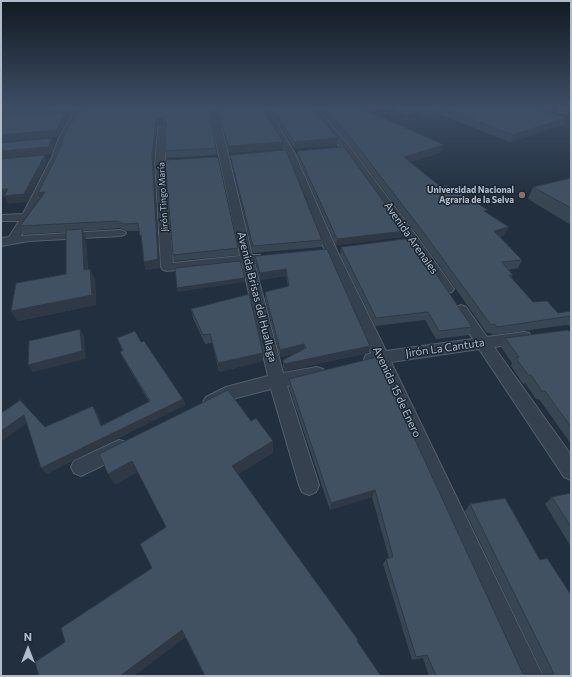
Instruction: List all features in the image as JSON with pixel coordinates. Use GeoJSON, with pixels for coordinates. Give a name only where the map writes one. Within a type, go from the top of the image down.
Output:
{"type":"FeatureCollection","features":[{"type":"Feature","properties":{"kind":"street"},"geometry":{"type":"LineString","coordinates":[[13,240],[27,217],[59,140]]}},
{"type":"Feature","properties":{"kind":"street","name":"Jirón Tingo María"},"geometry":{"type":"LineString","coordinates":[[163,140],[167,267],[247,258]]}},
{"type":"Feature","properties":{"kind":"street","name":"Avenida Brisas del Huallaga"},"geometry":{"type":"LineString","coordinates":[[220,140],[247,258],[278,380],[309,485]]}},
{"type":"Feature","properties":{"kind":"street","name":"Avenida 15 de Enero"},"geometry":{"type":"LineString","coordinates":[[283,140],[290,152],[331,250],[530,676]]}},
{"type":"Feature","properties":{"kind":"street","name":"Avenida Arenales"},"geometry":{"type":"LineString","coordinates":[[339,140],[414,240],[571,471]]}},
{"type":"Feature","properties":{"kind":"street"},"geometry":{"type":"LineString","coordinates":[[332,149],[346,148]]}},
{"type":"Feature","properties":{"kind":"street"},"geometry":{"type":"LineString","coordinates":[[1,218],[27,217]]}},
{"type":"Feature","properties":{"kind":"street"},"geometry":{"type":"LineString","coordinates":[[1,242],[120,233]]}},
{"type":"Feature","properties":{"kind":"street"},"geometry":{"type":"LineString","coordinates":[[399,242],[414,240]]}},
{"type":"Feature","properties":{"kind":"street"},"geometry":{"type":"LineString","coordinates":[[247,258],[270,256]]}},
{"type":"Feature","properties":{"kind":"street","name":"Jirón La Cantuta"},"geometry":{"type":"LineString","coordinates":[[359,363],[381,357],[536,335]]}},
{"type":"Feature","properties":{"kind":"street"},"geometry":{"type":"LineString","coordinates":[[201,407],[232,392],[278,380],[330,370]]}},
{"type":"Feature","properties":{"kind":"street"},"geometry":{"type":"LineString","coordinates":[[81,467],[137,439]]}},
{"type":"Feature","properties":{"kind":"building"},"geometry":{"type":"Polygon","coordinates":[[[51,140],[48,147],[1,151],[1,143],[51,140]]]}},
{"type":"Feature","properties":{"kind":"building"},"geometry":{"type":"Polygon","coordinates":[[[63,140],[154,140],[152,156],[158,259],[144,262],[138,223],[124,224],[117,221],[20,226],[45,192],[38,193],[63,140]]]}},
{"type":"Feature","properties":{"kind":"building"},"geometry":{"type":"Polygon","coordinates":[[[165,140],[215,140],[216,148],[165,151],[165,140]]]}},
{"type":"Feature","properties":{"kind":"building"},"geometry":{"type":"Polygon","coordinates":[[[226,140],[282,140],[283,142],[228,146],[226,140]]]}},
{"type":"Feature","properties":{"kind":"building"},"geometry":{"type":"Polygon","coordinates":[[[292,140],[320,140],[294,142],[292,140]]]}},
{"type":"Feature","properties":{"kind":"building"},"geometry":{"type":"Polygon","coordinates":[[[352,140],[432,140],[444,145],[404,157],[441,187],[446,185],[462,193],[488,210],[484,211],[509,227],[494,231],[522,260],[502,262],[513,275],[509,275],[533,302],[547,301],[558,313],[571,311],[571,316],[497,327],[495,324],[491,325],[421,229],[352,140]]]}},
{"type":"Feature","properties":{"kind":"building"},"geometry":{"type":"Polygon","coordinates":[[[344,147],[405,231],[337,239],[297,151],[344,147]]]}},
{"type":"Feature","properties":{"kind":"building"},"geometry":{"type":"Polygon","coordinates":[[[286,150],[322,240],[253,246],[230,155],[286,150]]]}},
{"type":"Feature","properties":{"kind":"building"},"geometry":{"type":"Polygon","coordinates":[[[45,155],[24,194],[4,196],[8,189],[1,189],[1,159],[45,155]]]}},
{"type":"Feature","properties":{"kind":"building"},"geometry":{"type":"Polygon","coordinates":[[[218,157],[238,248],[173,255],[165,160],[218,157]]]}},
{"type":"Feature","properties":{"kind":"building"},"geometry":{"type":"Polygon","coordinates":[[[571,178],[571,208],[533,187],[571,178]]]}},
{"type":"Feature","properties":{"kind":"building"},"geometry":{"type":"Polygon","coordinates":[[[82,229],[84,270],[90,269],[92,295],[11,311],[16,283],[66,274],[66,230],[82,229]]]}},
{"type":"Feature","properties":{"kind":"building"},"geometry":{"type":"Polygon","coordinates":[[[412,238],[472,327],[439,331],[428,312],[376,318],[341,247],[412,238]]]}},
{"type":"Feature","properties":{"kind":"building"},"geometry":{"type":"Polygon","coordinates":[[[327,249],[370,346],[284,364],[283,360],[306,348],[304,344],[280,350],[265,292],[289,286],[286,269],[260,273],[255,256],[327,249]]]}},
{"type":"Feature","properties":{"kind":"building"},"geometry":{"type":"Polygon","coordinates":[[[240,261],[245,278],[177,288],[175,268],[240,261]]]}},
{"type":"Feature","properties":{"kind":"building"},"geometry":{"type":"Polygon","coordinates":[[[249,294],[263,353],[218,363],[210,334],[203,335],[191,309],[249,294]]]}},
{"type":"Feature","properties":{"kind":"building"},"geometry":{"type":"Polygon","coordinates":[[[80,329],[82,351],[28,365],[29,341],[80,329]]]}},
{"type":"Feature","properties":{"kind":"building"},"geometry":{"type":"Polygon","coordinates":[[[568,330],[571,333],[571,427],[545,391],[542,391],[531,375],[528,375],[516,358],[519,357],[505,338],[568,330]]]}},
{"type":"Feature","properties":{"kind":"building"},"geometry":{"type":"Polygon","coordinates":[[[135,331],[141,342],[144,341],[183,399],[41,468],[24,415],[1,431],[1,413],[19,401],[19,399],[45,427],[93,406],[101,426],[150,401],[120,352],[123,350],[117,338],[135,331]]]}},
{"type":"Feature","properties":{"kind":"building"},"geometry":{"type":"Polygon","coordinates":[[[377,357],[523,674],[554,674],[470,504],[505,498],[540,560],[547,558],[571,595],[571,676],[436,676],[427,655],[416,657],[386,559],[393,557],[375,490],[331,503],[289,379],[377,357]]]}},
{"type":"Feature","properties":{"kind":"building"},"geometry":{"type":"Polygon","coordinates":[[[228,390],[251,421],[256,418],[273,441],[232,466],[358,640],[357,641],[381,676],[205,676],[182,630],[120,676],[39,676],[35,662],[65,642],[61,628],[152,568],[140,544],[166,527],[132,461],[108,474],[99,454],[228,390]]]}},
{"type":"Feature","properties":{"kind":"building"},"geometry":{"type":"Polygon","coordinates":[[[571,493],[571,527],[552,497],[571,493]]]}},
{"type":"Feature","properties":{"kind":"place","name":"Universidad Nacional Agraria de la Selva"},"geometry":{"type":"Point","coordinates":[522,195]}}]}
